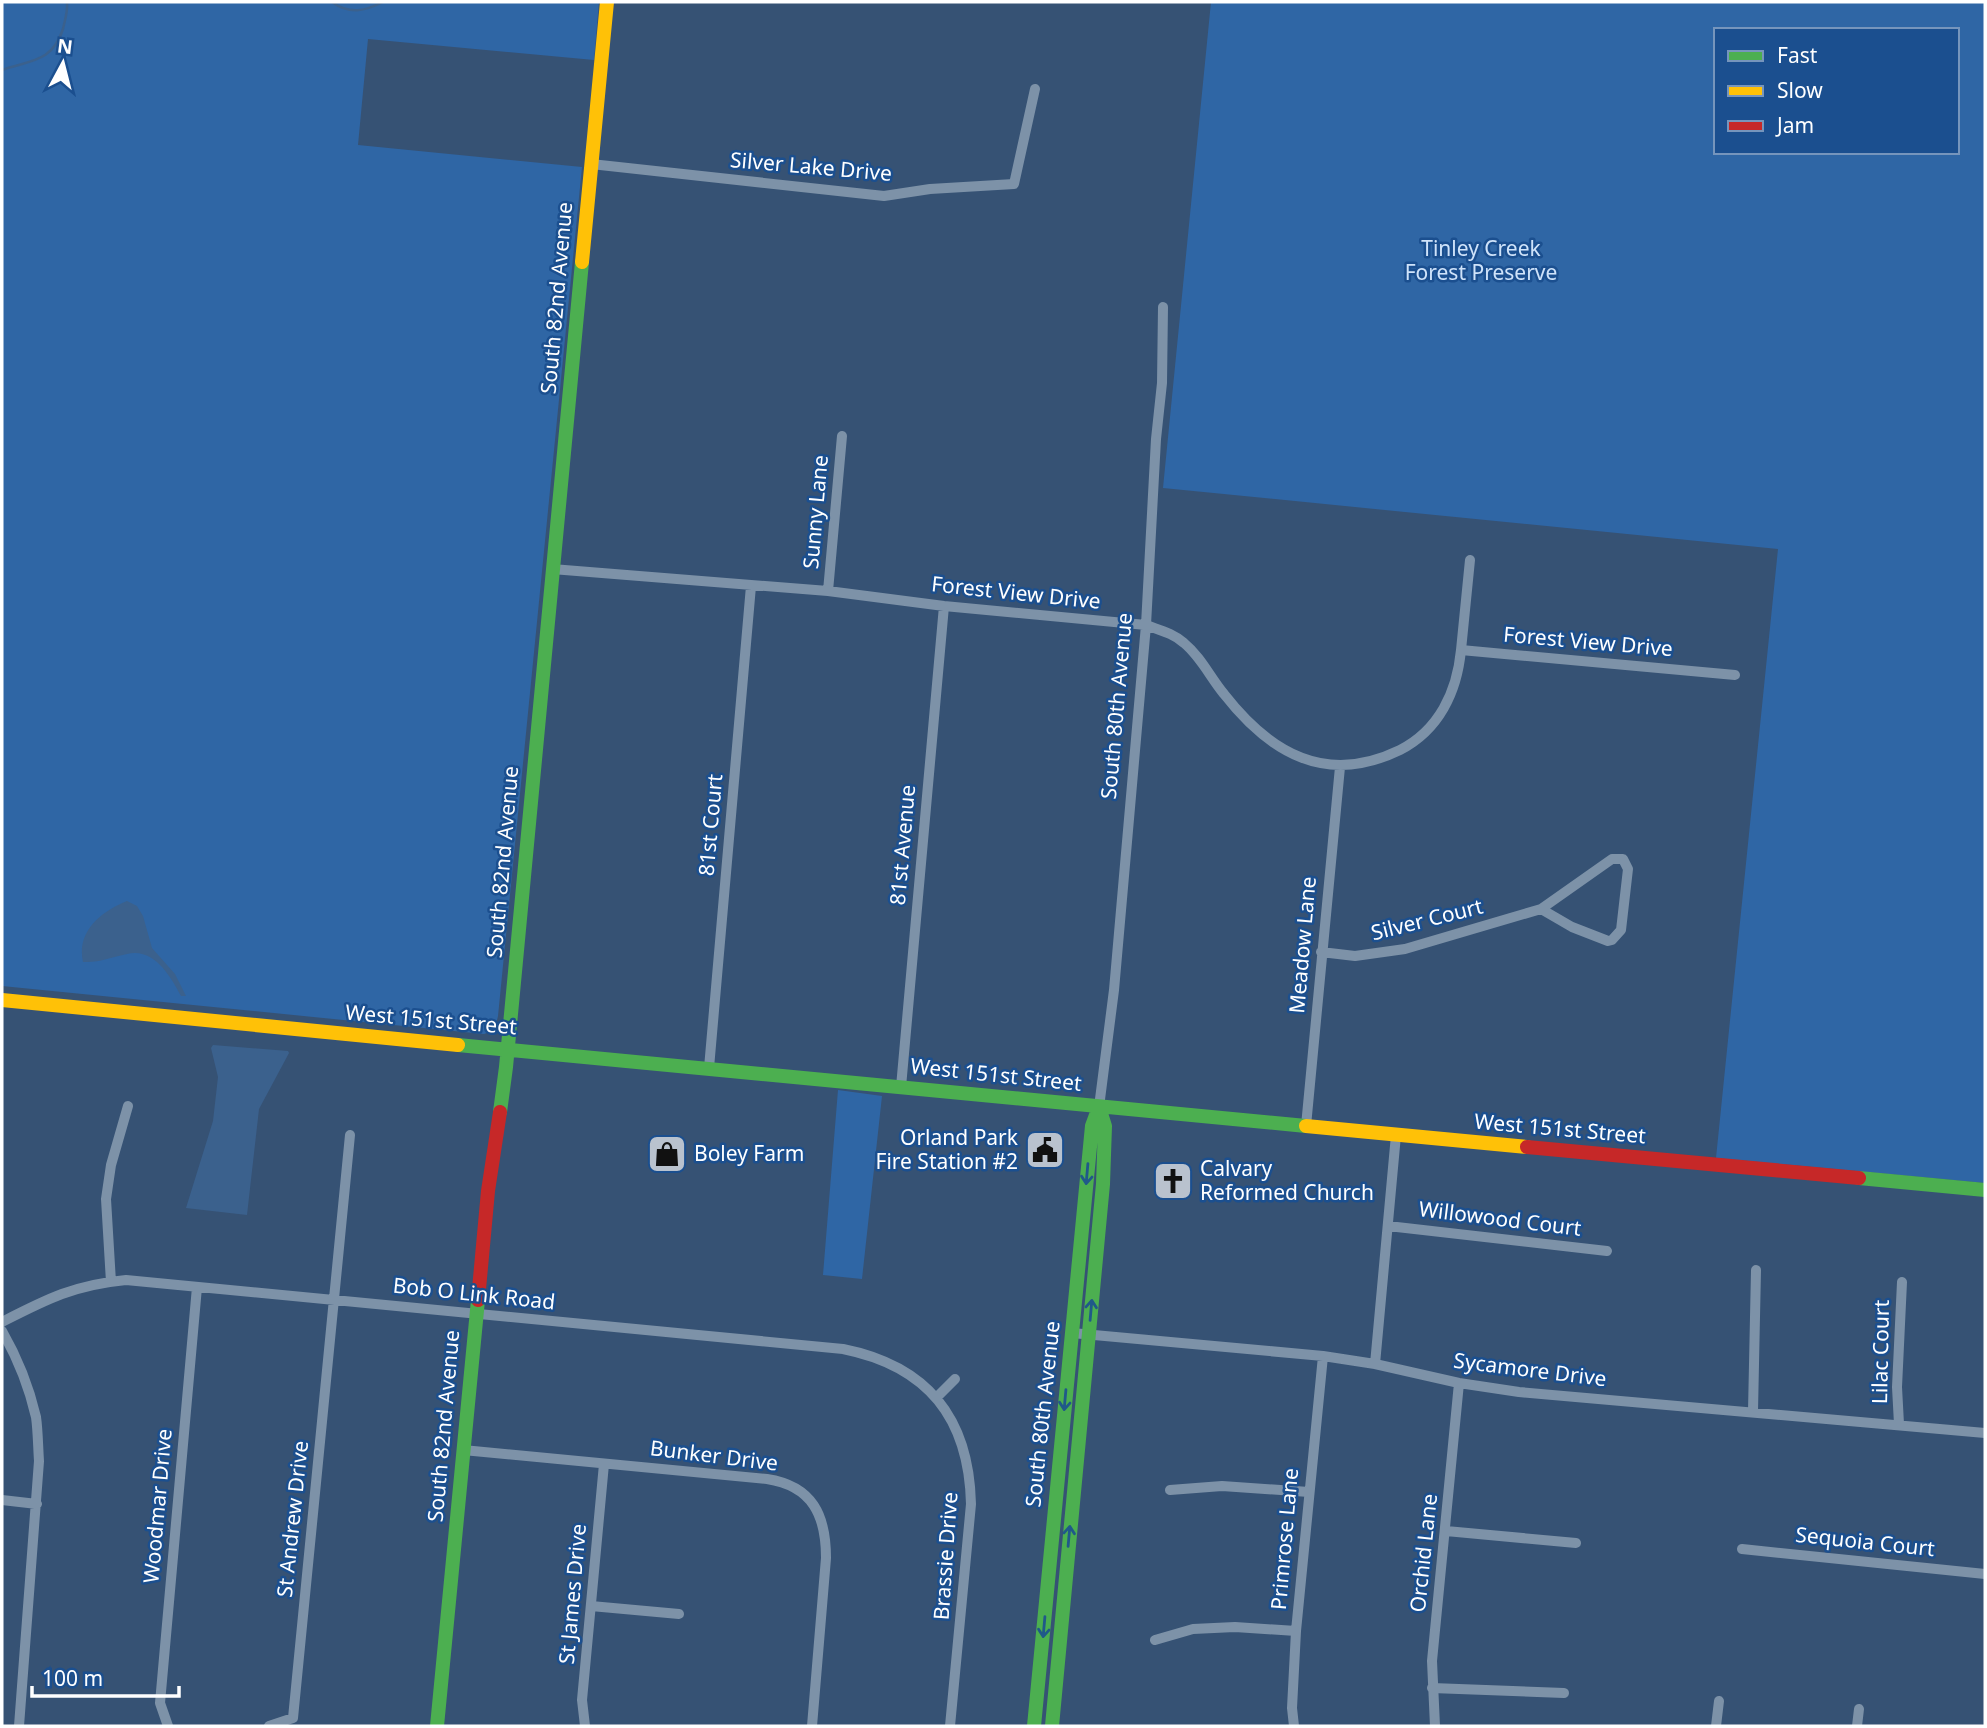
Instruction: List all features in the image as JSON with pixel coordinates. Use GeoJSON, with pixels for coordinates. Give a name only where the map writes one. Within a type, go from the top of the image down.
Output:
{"type":"FeatureCollection","features":[{"type":"Feature","properties":{"kind":"street","name":"South 82nd Avenue"},"geometry":{"type":"LineString","coordinates":[[437,1726],[475,1314],[488,1191],[506,1067],[607,2]]}},
{"type":"Feature","properties":{"kind":"street","name":"Silver Lake Drive"},"geometry":{"type":"LineString","coordinates":[[591,164],[884,196],[930,189],[1014,184],[1035,89]]}},
{"type":"Feature","properties":{"kind":"street","name":"South 80th Avenue"},"geometry":{"type":"LineString","coordinates":[[1034,1726],[1092,1126],[1099,1107],[1114,990],[1146,625],[1156,439],[1162,383],[1163,307]]}},
{"type":"Feature","properties":{"kind":"street","name":"Sunny Lane"},"geometry":{"type":"LineString","coordinates":[[828,591],[842,436]]}},
{"type":"Feature","properties":{"kind":"street"},"geometry":{"type":"LineString","coordinates":[[1461,650],[1470,560]]}},
{"type":"Feature","properties":{"kind":"street","name":"Forest View Drive"},"geometry":{"type":"LineString","coordinates":[[552,569],[828,591],[944,606],[1146,625],[1169,633],[1198,656],[1222,692],[1258,733],[1299,757],[1340,767],[1391,754],[1425,734],[1450,696],[1461,650],[1735,675]]}},
{"type":"Feature","properties":{"kind":"street","name":"81st Court"},"geometry":{"type":"LineString","coordinates":[[709,1068],[751,586]]}},
{"type":"Feature","properties":{"kind":"street","name":"81st Avenue"},"geometry":{"type":"LineString","coordinates":[[901,1087],[944,606]]}},
{"type":"Feature","properties":{"kind":"street","name":"Meadow Lane"},"geometry":{"type":"LineString","coordinates":[[1306,1126],[1340,767]]}},
{"type":"Feature","properties":{"kind":"street","name":"Silver Court"},"geometry":{"type":"LineString","coordinates":[[1321,952],[1355,956],[1405,949],[1541,909],[1612,859],[1623,859],[1628,869],[1621,930],[1612,940],[1608,941],[1572,927],[1541,909]]}},
{"type":"Feature","properties":{"kind":"street","name":"West 151st Street"},"geometry":{"type":"LineString","coordinates":[[2,1000],[1985,1190]]}},
{"type":"Feature","properties":{"kind":"street"},"geometry":{"type":"LineString","coordinates":[[111,1282],[106,1199],[111,1165],[128,1106]]}},
{"type":"Feature","properties":{"kind":"street","name":"South 80th Avenue"},"geometry":{"type":"LineString","coordinates":[[1052,1726],[1105,1147],[1105,1126],[1099,1107]]}},
{"type":"Feature","properties":{"kind":"street"},"geometry":{"type":"LineString","coordinates":[[334,1300],[350,1135]]}},
{"type":"Feature","properties":{"kind":"street"},"geometry":{"type":"LineString","coordinates":[[1375,1364],[1396,1135]]}},
{"type":"Feature","properties":{"kind":"street","name":"Willowood Court"},"geometry":{"type":"LineString","coordinates":[[1388,1226],[1607,1251]]}},
{"type":"Feature","properties":{"kind":"street"},"geometry":{"type":"LineString","coordinates":[[1753,1411],[1756,1270]]}},
{"type":"Feature","properties":{"kind":"street","name":"Bob O Link Road"},"geometry":{"type":"LineString","coordinates":[[2,1322],[61,1293],[126,1280],[843,1349],[870,1354],[896,1366],[937,1397]]}},
{"type":"Feature","properties":{"kind":"street","name":"Lilac Court"},"geometry":{"type":"LineString","coordinates":[[1899,1424],[1897,1387],[1902,1282]]}},
{"type":"Feature","properties":{"kind":"street","name":"Woodmar Drive"},"geometry":{"type":"LineString","coordinates":[[168,1726],[160,1703],[197,1287]]}},
{"type":"Feature","properties":{"kind":"street","name":"St Andrew Drive"},"geometry":{"type":"LineString","coordinates":[[270,1726],[293,1718],[334,1300]]}},
{"type":"Feature","properties":{"kind":"street"},"geometry":{"type":"LineString","coordinates":[[2,1331],[20,1370],[36,1419],[39,1461],[19,1726]]}},
{"type":"Feature","properties":{"kind":"street","name":"Sycamore Drive"},"geometry":{"type":"LineString","coordinates":[[1072,1333],[1323,1356],[1519,1392],[1985,1433]]}},
{"type":"Feature","properties":{"kind":"street","name":"Primrose Lane"},"geometry":{"type":"LineString","coordinates":[[1294,1726],[1292,1708],[1296,1631],[1323,1356]]}},
{"type":"Feature","properties":{"kind":"street"},"geometry":{"type":"LineString","coordinates":[[937,1397],[956,1379]]}},
{"type":"Feature","properties":{"kind":"street","name":"Orchid Lane"},"geometry":{"type":"LineString","coordinates":[[1435,1726],[1432,1661],[1459,1383]]}},
{"type":"Feature","properties":{"kind":"street","name":"Brassie Drive"},"geometry":{"type":"LineString","coordinates":[[937,1397],[963,1444],[970,1475],[971,1504],[950,1726]]}},
{"type":"Feature","properties":{"kind":"street","name":"Bunker Drive"},"geometry":{"type":"LineString","coordinates":[[463,1450],[775,1480],[800,1490],[812,1502],[826,1533],[812,1726]]}},
{"type":"Feature","properties":{"kind":"street","name":"St James Drive"},"geometry":{"type":"LineString","coordinates":[[585,1726],[582,1700],[604,1464]]}},
{"type":"Feature","properties":{"kind":"street"},"geometry":{"type":"LineString","coordinates":[[1170,1490],[1222,1486],[1309,1492]]}},
{"type":"Feature","properties":{"kind":"street"},"geometry":{"type":"LineString","coordinates":[[2,1500],[37,1504]]}},
{"type":"Feature","properties":{"kind":"street"},"geometry":{"type":"LineString","coordinates":[[1446,1531],[1576,1543]]}},
{"type":"Feature","properties":{"kind":"street","name":"Sequoia Court"},"geometry":{"type":"LineString","coordinates":[[1742,1549],[1985,1574]]}},
{"type":"Feature","properties":{"kind":"street"},"geometry":{"type":"LineString","coordinates":[[591,1606],[679,1614]]}},
{"type":"Feature","properties":{"kind":"street"},"geometry":{"type":"LineString","coordinates":[[1155,1640],[1193,1629],[1235,1626],[1296,1631]]}},
{"type":"Feature","properties":{"kind":"street"},"geometry":{"type":"LineString","coordinates":[[1432,1688],[1564,1693]]}},
{"type":"Feature","properties":{"kind":"street"},"geometry":{"type":"LineString","coordinates":[[1716,1726],[1719,1701]]}},
{"type":"Feature","properties":{"kind":"street"},"geometry":{"type":"LineString","coordinates":[[1857,1726],[1859,1709]]}},
{"type":"Feature","properties":{"kind":"green space"},"geometry":{"type":"Polygon","coordinates":[[[2,2],[599,2],[594,60],[368,39],[358,145],[582,167],[498,1016],[494,1027],[487,1033],[2,986],[2,2]]]}},
{"type":"Feature","properties":{"kind":"green space","name":"Tinley Creek Forest Preserve"},"geometry":{"type":"Polygon","coordinates":[[[1211,2],[1985,2],[1985,1183],[1716,1158],[1778,549],[1163,488],[1211,2]]]}},
{"type":"Feature","properties":{"kind":"green space"},"geometry":{"type":"Polygon","coordinates":[[[838,1090],[882,1096],[862,1279],[823,1275],[838,1090]]]}},
{"type":"Feature","properties":{"kind":"shaded area"},"geometry":{"type":"Polygon","coordinates":[[[127,901],[137,906],[143,916],[152,948],[175,974],[186,996],[181,996],[160,965],[145,955],[127,954],[83,962],[83,941],[87,932],[109,910],[127,901]]]}},
{"type":"Feature","properties":{"kind":"shaded area"},"geometry":{"type":"Polygon","coordinates":[[[213,1045],[289,1053],[259,1109],[247,1215],[186,1208],[213,1121],[218,1077],[211,1048],[213,1045]]]}},
{"type":"Feature","properties":{"kind":"waterway"},"geometry":{"type":"LineString","coordinates":[[2,70],[39,58],[53,48],[63,29],[67,2]]}},
{"type":"Feature","properties":{"kind":"waterway"},"geometry":{"type":"LineString","coordinates":[[332,2],[351,10],[370,8],[383,2]]}},
{"type":"Feature","properties":{"kind":"traffic: fast"},"geometry":{"type":"LineString","coordinates":[[500,1112],[582,262]]}},
{"type":"Feature","properties":{"kind":"traffic: fast"},"geometry":{"type":"LineString","coordinates":[[458,1045],[1306,1126]]}},
{"type":"Feature","properties":{"kind":"traffic: fast"},"geometry":{"type":"LineString","coordinates":[[1034,1726],[1092,1126],[1099,1107]]}},
{"type":"Feature","properties":{"kind":"traffic: fast"},"geometry":{"type":"LineString","coordinates":[[1052,1726],[1103,1184],[1105,1126],[1099,1107]]}},
{"type":"Feature","properties":{"kind":"traffic: fast"},"geometry":{"type":"LineString","coordinates":[[1859,1178],[1985,1190]]}},
{"type":"Feature","properties":{"kind":"traffic: fast"},"geometry":{"type":"LineString","coordinates":[[437,1726],[478,1300]]}},
{"type":"Feature","properties":{"kind":"traffic: slow"},"geometry":{"type":"LineString","coordinates":[[582,262],[607,2]]}},
{"type":"Feature","properties":{"kind":"traffic: slow"},"geometry":{"type":"LineString","coordinates":[[2,1000],[458,1045]]}},
{"type":"Feature","properties":{"kind":"traffic: slow"},"geometry":{"type":"LineString","coordinates":[[1306,1126],[1527,1147]]}},
{"type":"Feature","properties":{"kind":"traffic: jam"},"geometry":{"type":"LineString","coordinates":[[478,1300],[488,1191],[500,1112]]}},
{"type":"Feature","properties":{"kind":"traffic: jam"},"geometry":{"type":"LineString","coordinates":[[1527,1147],[1859,1178]]}},
{"type":"Feature","properties":{"kind":"place","name":"Orland Park Fire Station #2"},"geometry":{"type":"Point","coordinates":[1045,1150]}},
{"type":"Feature","properties":{"kind":"place","name":"Boley Farm"},"geometry":{"type":"Point","coordinates":[667,1154]}},
{"type":"Feature","properties":{"kind":"place","name":"Calvary Reformed Church"},"geometry":{"type":"Point","coordinates":[1173,1181]}}]}
